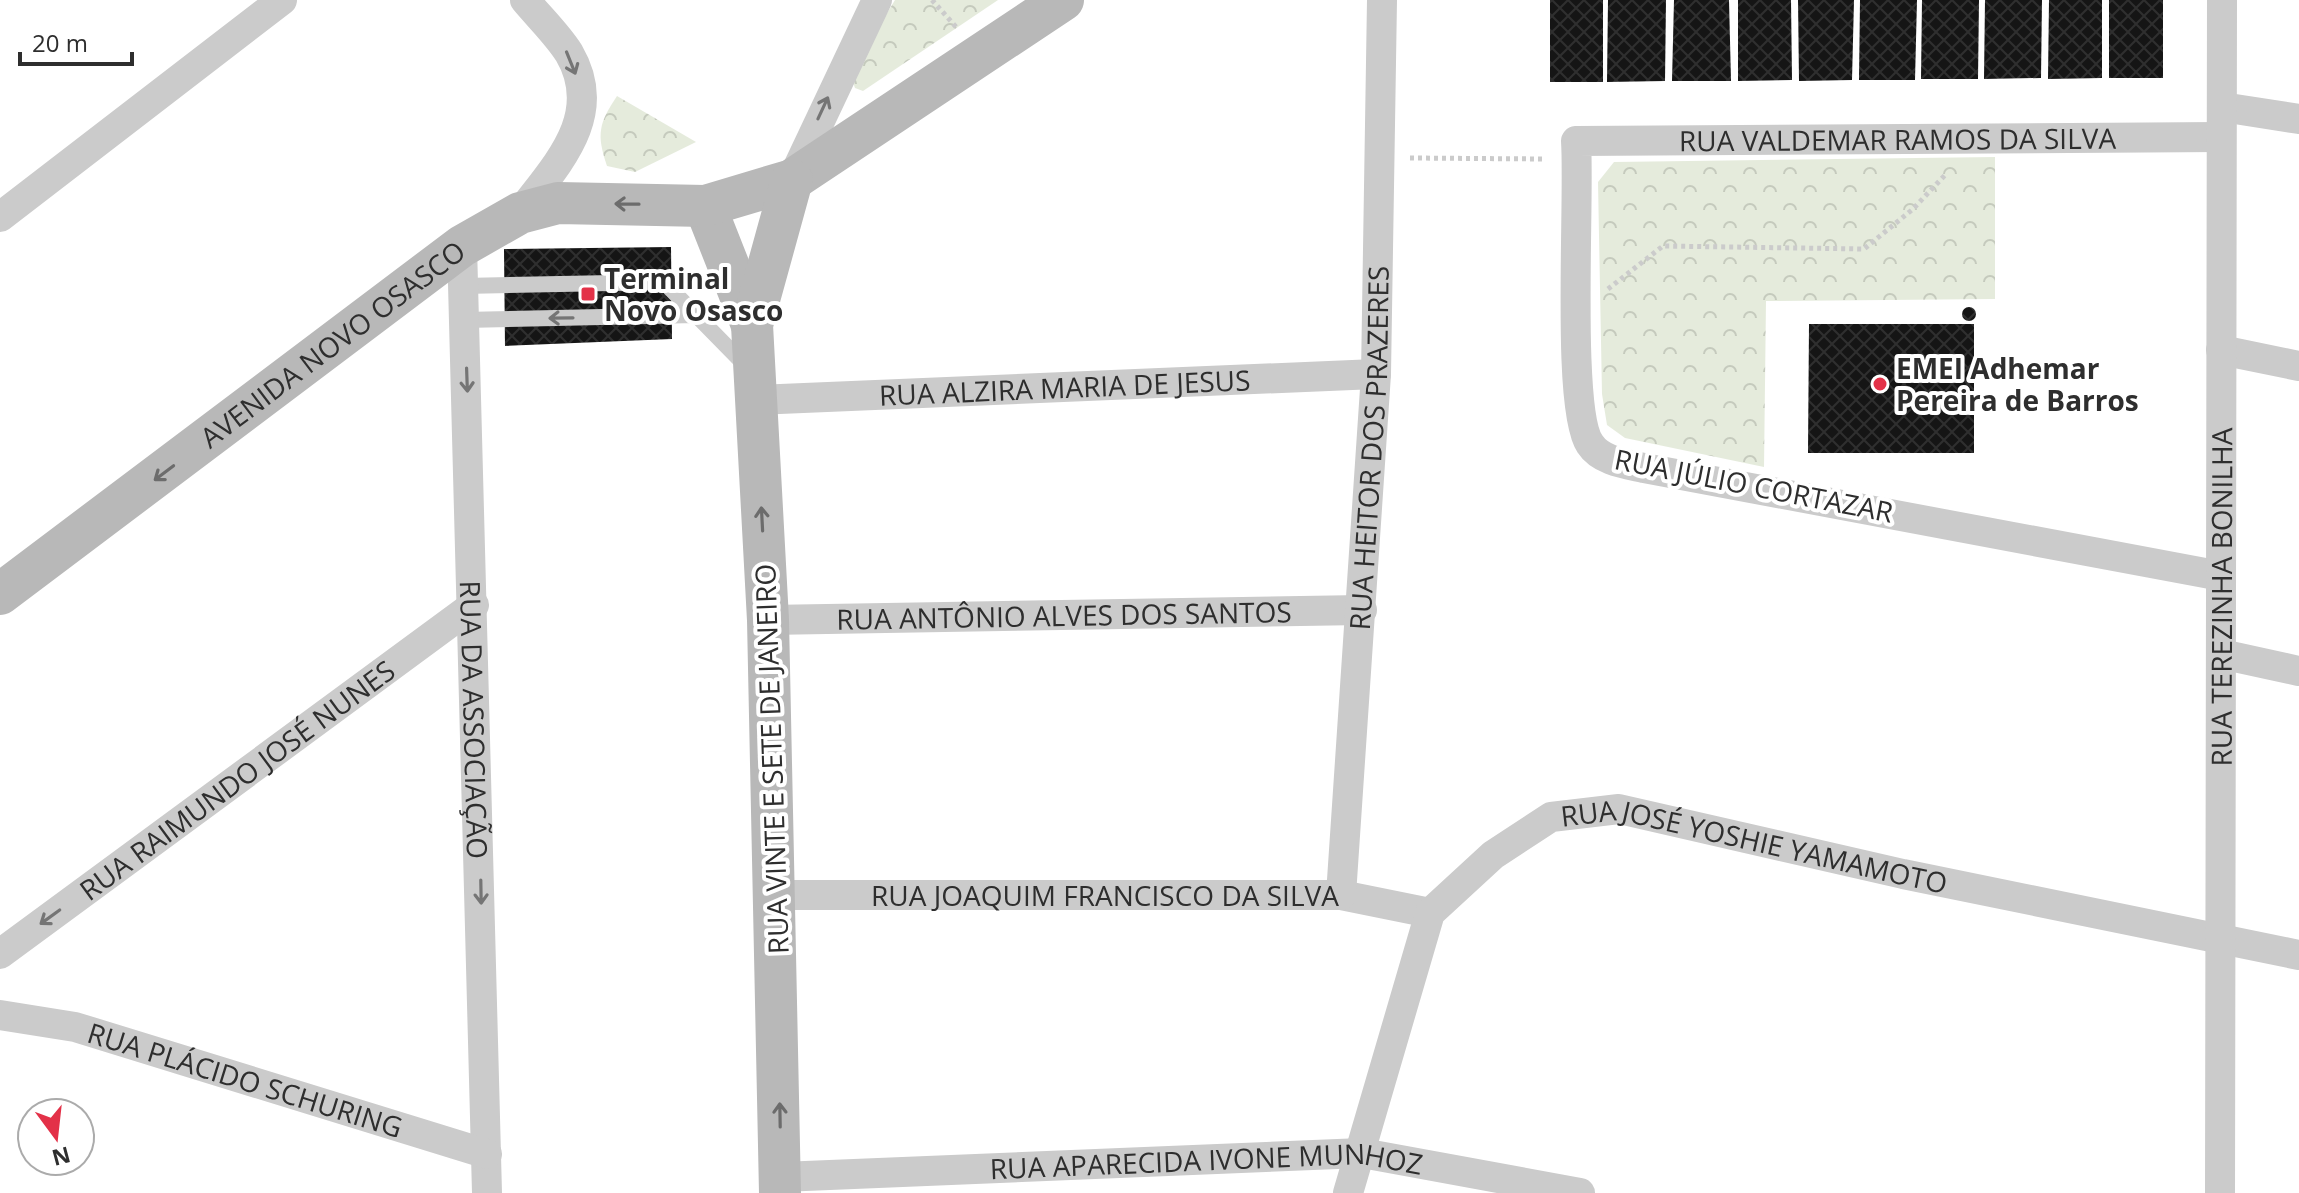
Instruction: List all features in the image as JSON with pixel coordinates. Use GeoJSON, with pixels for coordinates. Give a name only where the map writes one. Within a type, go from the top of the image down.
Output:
{"type":"FeatureCollection","features":[{"type":"Feature","properties":{"kind":"main road","name":"AVENIDA NOVO OSASCO"},"geometry":{"type":"LineString","coordinates":[[0,594],[463,266],[520,213],[558,203],[705,206],[792,180],[1063,0]]}},
{"type":"Feature","properties":{"kind":"main road","name":"RUA VINTE E SETE DE JANEIRO"},"geometry":{"type":"LineString","coordinates":[[780,1185],[777,895],[768,620],[752,325],[792,180]]}},
{"type":"Feature","properties":{"kind":"main road","name":"RUA VINTE E SETE DE JANEIRO"},"geometry":{"type":"LineString","coordinates":[[705,206],[752,325]]}},
{"type":"Feature","properties":{"kind":"street"},"geometry":{"type":"LineString","coordinates":[[0,217],[282,0]]}},
{"type":"Feature","properties":{"kind":"street"},"geometry":{"type":"LineString","coordinates":[[520,213],[572,143],[581,117],[580,89],[569,54],[525,0]]}},
{"type":"Feature","properties":{"kind":"street"},"geometry":{"type":"LineString","coordinates":[[792,180],[877,0]]}},
{"type":"Feature","properties":{"kind":"street","name":"RUA HEITOR DOS PRAZERES"},"geometry":{"type":"LineString","coordinates":[[1341,895],[1376,374],[1377,157],[1382,0]]}},
{"type":"Feature","properties":{"kind":"street","name":"RUA TEREZINHA BONILHA"},"geometry":{"type":"LineString","coordinates":[[2220,1193],[2222,0]]}},
{"type":"Feature","properties":{"kind":"street","name":"RUA VALDEMAR RAMOS DA SILVA"},"geometry":{"type":"LineString","coordinates":[[1577,150],[1979,138],[2299,119]]}},
{"type":"Feature","properties":{"kind":"street","name":"RUA JÚLIO CORTAZAR"},"geometry":{"type":"LineString","coordinates":[[1577,150],[1582,429],[1591,447],[1613,461],[2221,576]]}},
{"type":"Feature","properties":{"kind":"street","name":"RUA DA ASSOCIAÇÃO"},"geometry":{"type":"LineString","coordinates":[[463,266],[487,1193]]}},
{"type":"Feature","properties":{"kind":"street"},"geometry":{"type":"LineString","coordinates":[[2221,350],[2299,366]]}},
{"type":"Feature","properties":{"kind":"street","name":"RUA ALZIRA MARIA DE JESUS"},"geometry":{"type":"LineString","coordinates":[[754,387],[1376,374]]}},
{"type":"Feature","properties":{"kind":"street","name":"RUA RAIMUNDO JOSÉ NUNES"},"geometry":{"type":"LineString","coordinates":[[0,954],[474,605]]}},
{"type":"Feature","properties":{"kind":"street","name":"RUA ANTÔNIO ALVES DOS SANTOS"},"geometry":{"type":"LineString","coordinates":[[768,620],[1362,610]]}},
{"type":"Feature","properties":{"kind":"street"},"geometry":{"type":"LineString","coordinates":[[2221,654],[2299,671]]}},
{"type":"Feature","properties":{"kind":"street","name":"RUA JOSÉ YOSHIE YAMAMOTO"},"geometry":{"type":"LineString","coordinates":[[1430,913],[1493,855],[1551,817],[1619,809],[1933,881],[2299,955]]}},
{"type":"Feature","properties":{"kind":"street","name":"RUA JOAQUIM FRANCISCO DA SILVA"},"geometry":{"type":"LineString","coordinates":[[777,895],[1341,895],[1430,913]]}},
{"type":"Feature","properties":{"kind":"street"},"geometry":{"type":"LineString","coordinates":[[1348,1193],[1430,913]]}},
{"type":"Feature","properties":{"kind":"street","name":"RUA PLÁCIDO SCHURING"},"geometry":{"type":"LineString","coordinates":[[0,1015],[75,1027],[487,1154]]}},
{"type":"Feature","properties":{"kind":"street","name":"RUA APARECIDA IVONE MUNHOZ"},"geometry":{"type":"LineString","coordinates":[[780,1185],[1362,1153],[1580,1193]]}},
{"type":"Feature","properties":{"kind":"lane"},"geometry":{"type":"LineString","coordinates":[[463,266],[664,282],[696,315],[754,387]]}},
{"type":"Feature","properties":{"kind":"lane"},"geometry":{"type":"LineString","coordinates":[[464,320],[696,315]]}},
{"type":"Feature","properties":{"kind":"path"},"geometry":{"type":"LineString","coordinates":[[1578,312],[1663,246],[1864,249],[1913,209],[1979,138]]}},
{"type":"Feature","properties":{"kind":"path"},"geometry":{"type":"LineString","coordinates":[[1377,157],[1577,150]]}},
{"type":"Feature","properties":{"kind":"green space"},"geometry":{"type":"Polygon","coordinates":[[[895,0],[998,0],[863,91],[855,88],[850,74],[895,0]]]}},
{"type":"Feature","properties":{"kind":"green space"},"geometry":{"type":"Polygon","coordinates":[[[617,96],[696,142],[635,172],[607,166],[601,145],[601,129],[617,96]]]}},
{"type":"Feature","properties":{"kind":"green space"},"geometry":{"type":"Polygon","coordinates":[[[1995,157],[1995,299],[1766,301],[1764,467],[1625,438],[1607,425],[1602,394],[1598,182],[1614,162],[1995,157]]]}},
{"type":"Feature","properties":{"kind":"building"},"geometry":{"type":"Polygon","coordinates":[[[1550,0],[1603,0],[1603,82],[1550,82],[1550,0]]]}},
{"type":"Feature","properties":{"kind":"building"},"geometry":{"type":"Polygon","coordinates":[[[1608,0],[1666,0],[1665,81],[1607,82],[1608,0]]]}},
{"type":"Feature","properties":{"kind":"building"},"geometry":{"type":"Polygon","coordinates":[[[1674,0],[1729,0],[1731,81],[1672,81],[1674,0]]]}},
{"type":"Feature","properties":{"kind":"building"},"geometry":{"type":"Polygon","coordinates":[[[1738,0],[1791,0],[1792,80],[1738,81],[1738,0]]]}},
{"type":"Feature","properties":{"kind":"building"},"geometry":{"type":"Polygon","coordinates":[[[1798,0],[1854,0],[1852,80],[1799,81],[1798,0]]]}},
{"type":"Feature","properties":{"kind":"building"},"geometry":{"type":"Polygon","coordinates":[[[1860,0],[1917,0],[1915,80],[1859,80],[1860,0]]]}},
{"type":"Feature","properties":{"kind":"building"},"geometry":{"type":"Polygon","coordinates":[[[1922,0],[1979,0],[1978,79],[1921,79],[1922,0]]]}},
{"type":"Feature","properties":{"kind":"building"},"geometry":{"type":"Polygon","coordinates":[[[1985,0],[2042,0],[2041,78],[1984,79],[1985,0]]]}},
{"type":"Feature","properties":{"kind":"building"},"geometry":{"type":"Polygon","coordinates":[[[2049,0],[2102,0],[2102,78],[2048,79],[2049,0]]]}},
{"type":"Feature","properties":{"kind":"building"},"geometry":{"type":"Polygon","coordinates":[[[2109,0],[2163,0],[2163,78],[2109,78],[2109,0]]]}},
{"type":"Feature","properties":{"kind":"building","name":"Terminal Novo Osasco"},"geometry":{"type":"Polygon","coordinates":[[[671,247],[672,339],[505,346],[504,249],[671,247]]]}},
{"type":"Feature","properties":{"kind":"building"},"geometry":{"type":"Polygon","coordinates":[[[1969,307],[1976,314],[1969,321],[1962,314],[1969,307]]]}},
{"type":"Feature","properties":{"kind":"building"},"geometry":{"type":"Polygon","coordinates":[[[1809,324],[1974,324],[1974,453],[1808,453],[1809,324]]]}},
{"type":"Feature","properties":{"kind":"place","name":"Terminal Novo Osasco"},"geometry":{"type":"Point","coordinates":[588,294]}},
{"type":"Feature","properties":{"kind":"place","name":"EMEI Adhemar Pereira de Barros"},"geometry":{"type":"Point","coordinates":[1880,384]}}]}
